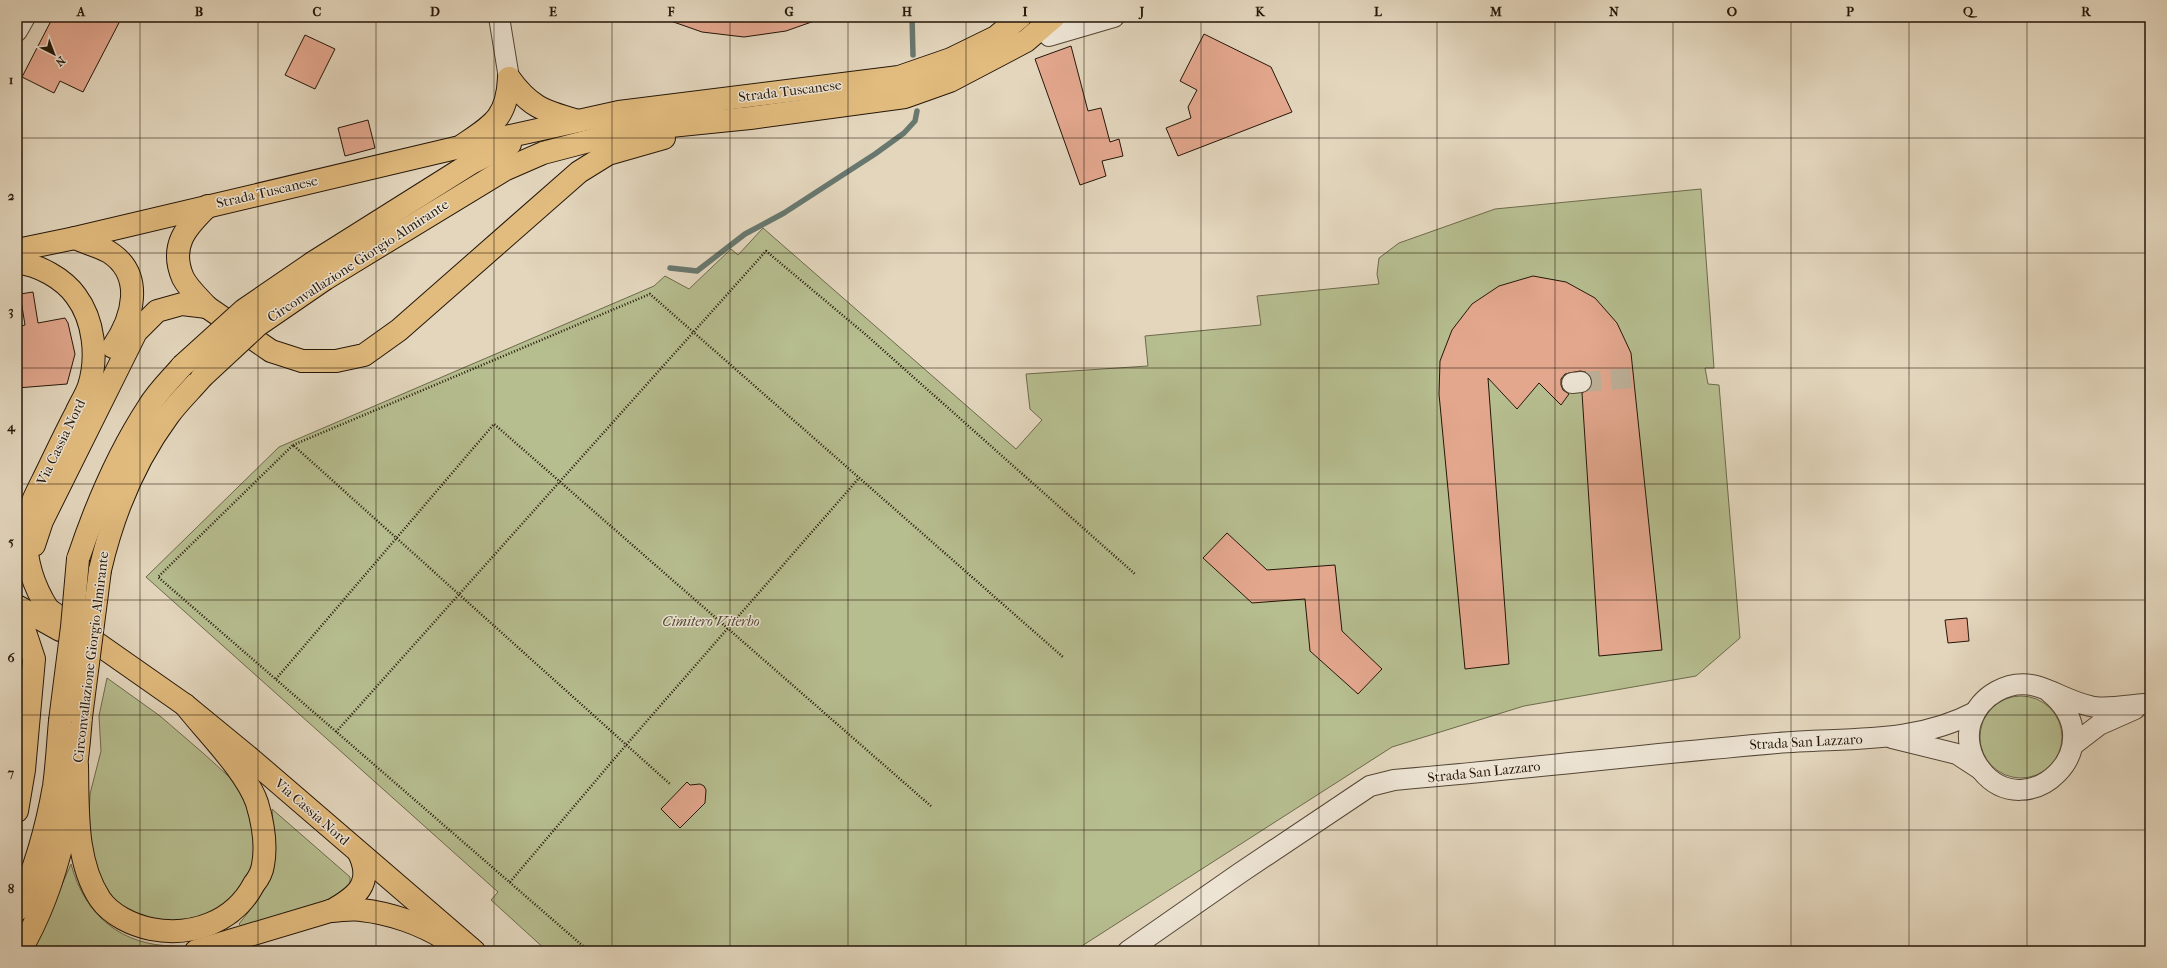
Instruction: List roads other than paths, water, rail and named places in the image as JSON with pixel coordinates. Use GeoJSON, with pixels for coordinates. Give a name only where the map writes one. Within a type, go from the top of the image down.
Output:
{"type":"FeatureCollection","features":[{"type":"Feature","properties":{"kind":"main road","name":"Strada Tuscanese"},"geometry":{"type":"LineString","coordinates":[[74,238],[576,120],[619,112],[899,77],[951,59],[984,43],[996,37],[1020,17]]}},
{"type":"Feature","properties":{"kind":"main road","name":"Strada Tuscanese"},"geometry":{"type":"LineString","coordinates":[[750,118],[905,97],[950,81],[1026,41],[1051,26]]}},
{"type":"Feature","properties":{"kind":"main road"},"geometry":{"type":"LineString","coordinates":[[509,78],[525,99],[550,112],[576,120]]}},
{"type":"Feature","properties":{"kind":"main road"},"geometry":{"type":"LineString","coordinates":[[460,147],[497,118],[504,109],[508,98],[509,78]]}},
{"type":"Feature","properties":{"kind":"main road"},"geometry":{"type":"LineString","coordinates":[[208,206],[190,223],[180,240],[177,258],[184,279],[206,307],[271,351],[302,361],[336,361],[364,355],[399,330],[579,172],[608,154],[637,145],[750,118]]}},
{"type":"Feature","properties":{"kind":"main road","name":"Circonvallazione Giorgio Almirante"},"geometry":{"type":"LineString","coordinates":[[20,951],[31,933],[55,869],[70,809],[77,766],[70,719],[72,627],[78,559],[100,496],[116,464],[149,404],[182,366],[244,310],[504,170],[544,153],[631,130],[750,118]]}},
{"type":"Feature","properties":{"kind":"main road","name":"Circonvallazione Giorgio Almirante"},"geometry":{"type":"LineString","coordinates":[[17,910],[26,889],[51,799],[70,719],[108,535],[118,506],[146,450],[168,415],[202,376],[320,270],[473,162],[547,126]]}},
{"type":"Feature","properties":{"kind":"main road"},"geometry":{"type":"LineString","coordinates":[[23,246],[74,238],[109,252],[125,266],[133,285],[132,306],[120,334],[89,386]]}},
{"type":"Feature","properties":{"kind":"main road","name":"Via Cassia Nord"},"geometry":{"type":"LineString","coordinates":[[17,263],[25,263],[47,273],[70,287],[80,302],[90,326],[94,352],[89,386],[31,504],[26,526],[28,565],[38,592],[48,609],[185,705],[252,760],[474,951]]}},
{"type":"Feature","properties":{"kind":"main road"},"geometry":{"type":"LineString","coordinates":[[28,565],[42,521],[136,332],[157,311],[182,304],[206,307]]}},
{"type":"Feature","properties":{"kind":"main road"},"geometry":{"type":"LineString","coordinates":[[17,521],[31,504]]}},
{"type":"Feature","properties":{"kind":"main road","name":"Via Cassia Nord"},"geometry":{"type":"LineString","coordinates":[[17,606],[145,677]]}},
{"type":"Feature","properties":{"kind":"main road"},"geometry":{"type":"LineString","coordinates":[[17,615],[22,623],[34,659],[24,770],[17,811]]}},
{"type":"Feature","properties":{"kind":"main road"},"geometry":{"type":"LineString","coordinates":[[77,766],[78,814],[82,848],[92,885],[100,900],[109,909],[130,923],[159,930],[189,930],[218,920],[232,912],[242,902],[257,880],[263,867],[264,834],[256,801],[248,785],[185,705]]}},
{"type":"Feature","properties":{"kind":"main road"},"geometry":{"type":"LineString","coordinates":[[330,912],[348,902],[360,890],[365,874],[359,853]]}},
{"type":"Feature","properties":{"kind":"main road"},"geometry":{"type":"LineString","coordinates":[[196,951],[330,912],[361,909],[395,917],[425,927],[464,951]]}},
{"type":"Feature","properties":{"kind":"street"},"geometry":{"type":"LineString","coordinates":[[17,31],[25,17]]}},
{"type":"Feature","properties":{"kind":"street"},"geometry":{"type":"LineString","coordinates":[[499,17],[509,78]]}},
{"type":"Feature","properties":{"kind":"street"},"geometry":{"type":"LineString","coordinates":[[1051,26],[1070,17]]}},
{"type":"Feature","properties":{"kind":"street"},"geometry":{"type":"LineString","coordinates":[[1051,26],[1114,17]]}},
{"type":"Feature","properties":{"kind":"street","name":"Strada San Lazzaro"},"geometry":{"type":"LineString","coordinates":[[1980,769],[1971,752],[1969,739],[1970,727],[1975,712],[1986,698],[2003,688],[2018,685],[2030,685],[2092,707],[2147,704]]}},
{"type":"Feature","properties":{"kind":"street","name":"Strada San Lazzaro"},"geometry":{"type":"LineString","coordinates":[[1890,738],[1957,754],[1980,769],[1990,779],[2008,788],[2032,788],[2048,782],[2061,771],[2067,762],[2073,745],[2073,730],[2069,714],[2063,704],[2049,692]]}},
{"type":"Feature","properties":{"kind":"street","name":"Strada San Lazzaro"},"geometry":{"type":"LineString","coordinates":[[2073,745],[2099,725],[2147,704]]}},
{"type":"Feature","properties":{"kind":"street","name":"Strada San Lazzaro"},"geometry":{"type":"LineString","coordinates":[[1128,951],[1240,873],[1370,786],[1394,780],[1779,743],[1890,738],[1953,724],[1975,712]]}},
{"type":"Feature","properties":{"kind":"waterway"},"geometry":{"type":"LineString","coordinates":[[912,17],[913,55]]}},
{"type":"Feature","properties":{"kind":"waterway"},"geometry":{"type":"LineString","coordinates":[[670,268],[697,271],[745,234],[784,213],[875,154],[904,133],[915,121],[917,111]]}},
{"type":"Feature","properties":{"kind":"tunnel"},"geometry":{"type":"LineString","coordinates":[[1581,382],[1635,378]]}},
{"type":"Feature","properties":{"kind":"park label","name":"Cimitero Viterbo"},"geometry":{"type":"Point","coordinates":[711,621]}}]}
